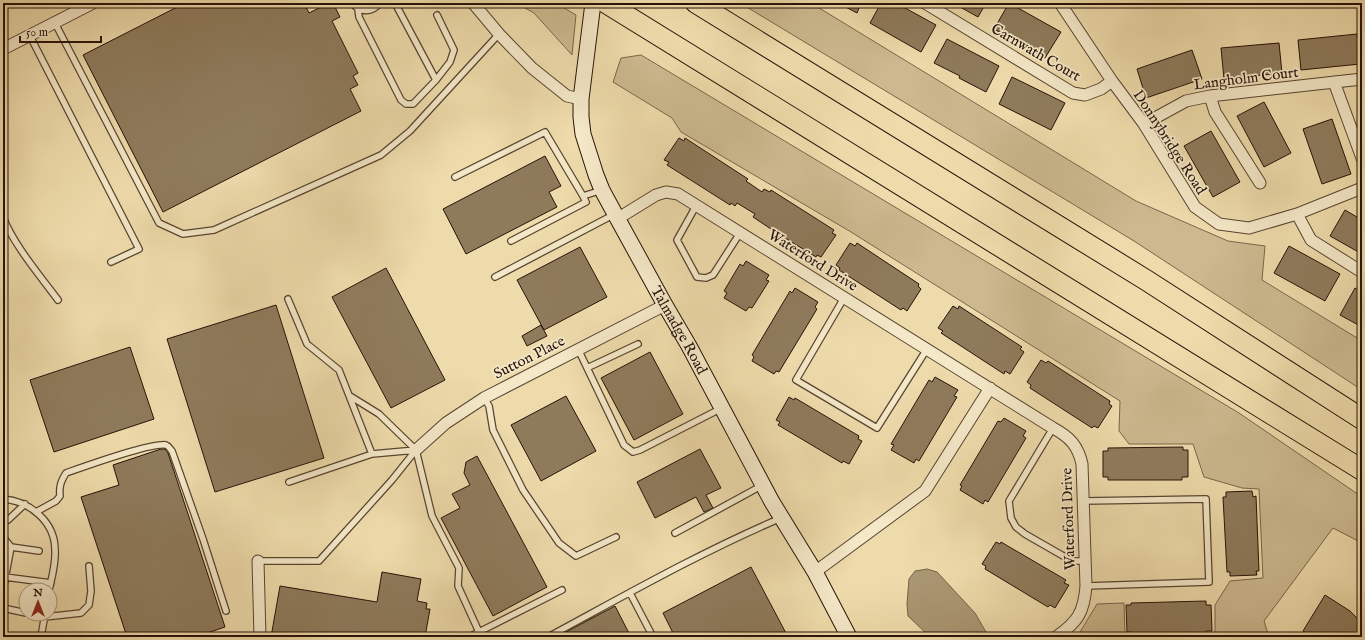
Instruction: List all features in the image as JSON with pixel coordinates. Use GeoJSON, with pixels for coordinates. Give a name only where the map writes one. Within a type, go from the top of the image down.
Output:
{"type":"FeatureCollection","features":[{"type":"Feature","properties":{"kind":"highway"},"geometry":{"type":"LineString","coordinates":[[606,3],[1362,470]]}},
{"type":"Feature","properties":{"kind":"highway"},"geometry":{"type":"LineString","coordinates":[[696,3],[1146,280],[1362,419]]}},
{"type":"Feature","properties":{"kind":"street"},"geometry":{"type":"LineString","coordinates":[[3,49],[93,3]]}},
{"type":"Feature","properties":{"kind":"street"},"geometry":{"type":"LineString","coordinates":[[473,3],[499,34],[532,68],[567,96],[581,99]]}},
{"type":"Feature","properties":{"kind":"street","name":"Carnwath Court"},"geometry":{"type":"LineString","coordinates":[[926,3],[1073,93],[1086,95],[1101,89],[1112,81]]}},
{"type":"Feature","properties":{"kind":"street","name":"Donnybridge Road"},"geometry":{"type":"LineString","coordinates":[[1060,3],[1112,81],[1144,124],[1195,207],[1219,224],[1248,228],[1297,214],[1362,188]]}},
{"type":"Feature","properties":{"kind":"street","name":"Talmadge Road"},"geometry":{"type":"LineString","coordinates":[[592,10],[581,99],[583,134],[602,190],[665,306],[689,346],[763,485],[814,572],[849,637]]}},
{"type":"Feature","properties":{"kind":"street","name":"Langholm Court"},"geometry":{"type":"LineString","coordinates":[[1144,124],[1186,100],[1362,79]]}},
{"type":"Feature","properties":{"kind":"street"},"geometry":{"type":"LineString","coordinates":[[1334,82],[1362,158]]}},
{"type":"Feature","properties":{"kind":"street"},"geometry":{"type":"LineString","coordinates":[[1210,96],[1215,112],[1260,183]]}},
{"type":"Feature","properties":{"kind":"street","name":"Waterford Drive"},"geometry":{"type":"LineString","coordinates":[[616,216],[656,195],[666,192],[678,194],[1053,428],[1065,434],[1073,443],[1080,456],[1082,464],[1086,586],[1084,604],[1080,614],[1073,624],[1056,637]]}},
{"type":"Feature","properties":{"kind":"street"},"geometry":{"type":"LineString","coordinates":[[1297,214],[1311,240],[1362,272]]}},
{"type":"Feature","properties":{"kind":"street","name":"Sutton Place"},"geometry":{"type":"LineString","coordinates":[[416,450],[446,423],[484,398],[665,306]]}},
{"type":"Feature","properties":{"kind":"street"},"geometry":{"type":"LineString","coordinates":[[814,572],[925,491],[990,388]]}},
{"type":"Feature","properties":{"kind":"street"},"geometry":{"type":"LineString","coordinates":[[258,561],[260,637]]}},
{"type":"Feature","properties":{"kind":"lane"},"geometry":{"type":"LineString","coordinates":[[352,3],[358,9],[366,11],[375,8],[380,3]]}},
{"type":"Feature","properties":{"kind":"lane"},"geometry":{"type":"LineString","coordinates":[[395,3],[436,80]]}},
{"type":"Feature","properties":{"kind":"lane"},"geometry":{"type":"LineString","coordinates":[[358,9],[359,17],[401,100],[406,104],[413,104],[436,80],[450,62],[454,50],[437,14]]}},
{"type":"Feature","properties":{"kind":"lane"},"geometry":{"type":"LineString","coordinates":[[55,23],[159,223],[183,234],[214,230],[381,155],[410,131],[499,34]]}},
{"type":"Feature","properties":{"kind":"lane"},"geometry":{"type":"LineString","coordinates":[[30,36],[138,249],[111,262]]}},
{"type":"Feature","properties":{"kind":"lane"},"geometry":{"type":"LineString","coordinates":[[455,177],[545,132],[586,202],[511,241]]}},
{"type":"Feature","properties":{"kind":"lane"},"geometry":{"type":"LineString","coordinates":[[583,196],[602,190]]}},
{"type":"Feature","properties":{"kind":"lane"},"geometry":{"type":"LineString","coordinates":[[696,206],[677,240],[696,277],[706,278],[713,275],[740,232]]}},
{"type":"Feature","properties":{"kind":"lane"},"geometry":{"type":"LineString","coordinates":[[495,277],[616,216]]}},
{"type":"Feature","properties":{"kind":"lane"},"geometry":{"type":"LineString","coordinates":[[3,217],[18,244],[58,300]]}},
{"type":"Feature","properties":{"kind":"lane"},"geometry":{"type":"LineString","coordinates":[[844,298],[796,380],[877,428],[927,349]]}},
{"type":"Feature","properties":{"kind":"lane"},"geometry":{"type":"LineString","coordinates":[[288,299],[307,344],[339,370],[372,454]]}},
{"type":"Feature","properties":{"kind":"lane"},"geometry":{"type":"LineString","coordinates":[[587,368],[638,344]]}},
{"type":"Feature","properties":{"kind":"lane"},"geometry":{"type":"LineString","coordinates":[[578,349],[624,445],[633,452],[640,450],[722,408]]}},
{"type":"Feature","properties":{"kind":"lane"},"geometry":{"type":"LineString","coordinates":[[350,396],[379,414],[416,450],[432,516],[459,568],[458,586],[479,632]]}},
{"type":"Feature","properties":{"kind":"lane"},"geometry":{"type":"LineString","coordinates":[[484,398],[489,406],[493,430],[523,490],[559,543],[576,556],[616,537]]}},
{"type":"Feature","properties":{"kind":"lane"},"geometry":{"type":"LineString","coordinates":[[1053,428],[1010,501],[1011,518],[1016,526],[1025,534],[1072,561],[1085,561]]}},
{"type":"Feature","properties":{"kind":"lane"},"geometry":{"type":"LineString","coordinates":[[36,512],[56,501],[60,496],[60,481],[66,473],[146,447],[165,445],[169,447],[172,451],[204,539],[226,612]]}},
{"type":"Feature","properties":{"kind":"lane"},"geometry":{"type":"LineString","coordinates":[[289,482],[372,454],[416,450]]}},
{"type":"Feature","properties":{"kind":"lane"},"geometry":{"type":"LineString","coordinates":[[258,561],[319,561],[392,480],[416,450]]}},
{"type":"Feature","properties":{"kind":"lane"},"geometry":{"type":"LineString","coordinates":[[675,533],[763,485]]}},
{"type":"Feature","properties":{"kind":"lane"},"geometry":{"type":"LineString","coordinates":[[1083,502],[1206,499],[1209,582],[1086,586]]}},
{"type":"Feature","properties":{"kind":"lane"},"geometry":{"type":"LineString","coordinates":[[3,500],[13,500],[25,504],[48,524],[56,548],[51,582]]}},
{"type":"Feature","properties":{"kind":"lane"},"geometry":{"type":"LineString","coordinates":[[3,522],[8,520],[25,504]]}},
{"type":"Feature","properties":{"kind":"lane"},"geometry":{"type":"LineString","coordinates":[[548,637],[630,593],[754,530],[782,518]]}},
{"type":"Feature","properties":{"kind":"lane"},"geometry":{"type":"LineString","coordinates":[[3,537],[11,547],[38,551]]}},
{"type":"Feature","properties":{"kind":"lane"},"geometry":{"type":"LineString","coordinates":[[3,590],[11,547]]}},
{"type":"Feature","properties":{"kind":"lane"},"geometry":{"type":"LineString","coordinates":[[58,614],[81,613],[89,605],[91,591],[89,566]]}},
{"type":"Feature","properties":{"kind":"lane"},"geometry":{"type":"LineString","coordinates":[[5,577],[43,582]]}},
{"type":"Feature","properties":{"kind":"lane"},"geometry":{"type":"LineString","coordinates":[[469,637],[562,590]]}},
{"type":"Feature","properties":{"kind":"lane"},"geometry":{"type":"LineString","coordinates":[[630,593],[653,637]]}},
{"type":"Feature","properties":{"kind":"lane"},"geometry":{"type":"LineString","coordinates":[[3,608],[18,611]]}},
{"type":"Feature","properties":{"kind":"lane"},"geometry":{"type":"LineString","coordinates":[[41,637],[44,622]]}},
{"type":"Feature","properties":{"kind":"shaded area"},"geometry":{"type":"Polygon","coordinates":[[[516,3],[556,3],[576,15],[572,55],[534,13],[516,3]]]}},
{"type":"Feature","properties":{"kind":"shaded area"},"geometry":{"type":"Polygon","coordinates":[[[740,3],[811,3],[1136,201],[1228,241],[1265,246],[1262,280],[1362,341],[1362,390],[1134,241],[740,3]]]}},
{"type":"Feature","properties":{"kind":"shaded area"},"geometry":{"type":"Polygon","coordinates":[[[641,55],[1239,413],[1362,497],[1362,543],[1333,528],[1264,621],[1269,637],[1077,637],[1097,604],[1124,603],[1125,636],[1215,636],[1215,605],[1230,581],[1263,578],[1259,489],[1242,488],[1204,477],[1193,444],[1129,444],[1119,431],[1120,401],[851,232],[681,132],[672,118],[613,82],[621,58],[641,55]]]}},
{"type":"Feature","properties":{"kind":"shaded area"},"geometry":{"type":"Polygon","coordinates":[[[927,569],[937,572],[975,613],[986,632],[985,637],[930,637],[908,616],[907,604],[909,579],[915,571],[927,569]]]}},
{"type":"Feature","properties":{"kind":"building"},"geometry":{"type":"Polygon","coordinates":[[[185,3],[304,3],[309,13],[329,3],[333,3],[340,17],[332,21],[358,73],[353,76],[358,85],[350,89],[361,111],[163,212],[83,55],[185,3]]]}},
{"type":"Feature","properties":{"kind":"building"},"geometry":{"type":"Polygon","coordinates":[[[838,3],[861,3],[857,13],[838,3]]]}},
{"type":"Feature","properties":{"kind":"building"},"geometry":{"type":"Polygon","coordinates":[[[881,3],[896,3],[936,25],[921,52],[870,23],[881,3]]]}},
{"type":"Feature","properties":{"kind":"building"},"geometry":{"type":"Polygon","coordinates":[[[953,3],[986,3],[978,17],[953,3]]]}},
{"type":"Feature","properties":{"kind":"building"},"geometry":{"type":"Polygon","coordinates":[[[1009,3],[1061,32],[1045,58],[994,29],[1009,3]]]}},
{"type":"Feature","properties":{"kind":"building"},"geometry":{"type":"Polygon","coordinates":[[[1357,34],[1360,64],[1301,70],[1298,40],[1357,34]]]}},
{"type":"Feature","properties":{"kind":"building"},"geometry":{"type":"Polygon","coordinates":[[[947,39],[999,66],[986,92],[959,78],[960,76],[934,63],[947,39]]]}},
{"type":"Feature","properties":{"kind":"building"},"geometry":{"type":"Polygon","coordinates":[[[1279,43],[1282,73],[1224,79],[1221,48],[1279,43]]]}},
{"type":"Feature","properties":{"kind":"building"},"geometry":{"type":"Polygon","coordinates":[[[1192,50],[1202,79],[1146,98],[1137,69],[1192,50]]]}},
{"type":"Feature","properties":{"kind":"building"},"geometry":{"type":"Polygon","coordinates":[[[1012,77],[1065,103],[1051,130],[999,104],[1012,77]]]}},
{"type":"Feature","properties":{"kind":"building"},"geometry":{"type":"Polygon","coordinates":[[[1264,102],[1291,153],[1264,167],[1237,116],[1264,102]]]}},
{"type":"Feature","properties":{"kind":"building"},"geometry":{"type":"Polygon","coordinates":[[[1332,119],[1351,174],[1322,184],[1303,129],[1332,119]]]}},
{"type":"Feature","properties":{"kind":"building"},"geometry":{"type":"Polygon","coordinates":[[[1211,131],[1240,182],[1213,197],[1184,146],[1211,131]]]}},
{"type":"Feature","properties":{"kind":"building"},"geometry":{"type":"Polygon","coordinates":[[[679,138],[684,141],[685,138],[748,179],[746,181],[762,192],[764,189],[770,192],[771,190],[834,230],[832,233],[836,235],[821,257],[817,255],[816,257],[780,235],[753,217],[755,214],[737,203],[735,206],[731,203],[730,205],[667,165],[669,162],[664,160],[679,138]]]}},
{"type":"Feature","properties":{"kind":"building"},"geometry":{"type":"Polygon","coordinates":[[[545,156],[561,186],[549,192],[557,207],[466,254],[443,209],[545,156]]]}},
{"type":"Feature","properties":{"kind":"building"},"geometry":{"type":"Polygon","coordinates":[[[1345,210],[1362,220],[1362,254],[1330,236],[1345,210]]]}},
{"type":"Feature","properties":{"kind":"building"},"geometry":{"type":"Polygon","coordinates":[[[850,243],[855,246],[857,243],[919,284],[918,286],[921,289],[907,311],[903,308],[901,310],[839,270],[840,268],[836,265],[850,243]]]}},
{"type":"Feature","properties":{"kind":"building"},"geometry":{"type":"Polygon","coordinates":[[[1289,246],[1340,274],[1325,301],[1274,273],[1289,246]]]}},
{"type":"Feature","properties":{"kind":"building"},"geometry":{"type":"Polygon","coordinates":[[[580,247],[607,297],[544,330],[517,280],[580,247]]]}},
{"type":"Feature","properties":{"kind":"building"},"geometry":{"type":"Polygon","coordinates":[[[746,261],[769,275],[766,280],[769,281],[752,308],[749,307],[746,311],[724,298],[727,293],[724,291],[740,264],[743,266],[746,261]]]}},
{"type":"Feature","properties":{"kind":"building"},"geometry":{"type":"Polygon","coordinates":[[[386,268],[445,380],[391,408],[332,297],[386,268]]]}},
{"type":"Feature","properties":{"kind":"building"},"geometry":{"type":"Polygon","coordinates":[[[795,288],[818,302],[815,307],[817,309],[779,372],[776,371],[774,374],[752,361],[754,357],[752,355],[790,291],[792,293],[795,288]]]}},
{"type":"Feature","properties":{"kind":"building"},"geometry":{"type":"Polygon","coordinates":[[[1355,288],[1362,292],[1362,327],[1340,315],[1355,288]]]}},
{"type":"Feature","properties":{"kind":"building"},"geometry":{"type":"Polygon","coordinates":[[[276,305],[324,458],[215,492],[167,339],[276,305]]]}},
{"type":"Feature","properties":{"kind":"building"},"geometry":{"type":"Polygon","coordinates":[[[953,306],[958,309],[959,306],[1022,347],[1020,349],[1024,352],[1010,374],[1005,371],[1004,374],[941,333],[943,331],[938,328],[953,306]]]}},
{"type":"Feature","properties":{"kind":"building"},"geometry":{"type":"Polygon","coordinates":[[[541,325],[547,336],[527,346],[522,336],[541,325]]]}},
{"type":"Feature","properties":{"kind":"building"},"geometry":{"type":"Polygon","coordinates":[[[130,347],[154,419],[54,452],[30,380],[130,347]]]}},
{"type":"Feature","properties":{"kind":"building"},"geometry":{"type":"Polygon","coordinates":[[[650,352],[683,414],[634,440],[601,378],[650,352]]]}},
{"type":"Feature","properties":{"kind":"building"},"geometry":{"type":"Polygon","coordinates":[[[1041,360],[1046,363],[1048,361],[1110,401],[1109,404],[1112,406],[1098,428],[1094,426],[1092,428],[1030,388],[1031,385],[1027,382],[1041,360]]]}},
{"type":"Feature","properties":{"kind":"building"},"geometry":{"type":"Polygon","coordinates":[[[935,377],[958,390],[954,396],[957,397],[919,461],[916,459],[914,463],[891,450],[894,445],[891,444],[929,380],[932,382],[935,377]]]}},
{"type":"Feature","properties":{"kind":"building"},"geometry":{"type":"Polygon","coordinates":[[[566,396],[596,451],[541,481],[511,425],[566,396]]]}},
{"type":"Feature","properties":{"kind":"building"},"geometry":{"type":"Polygon","coordinates":[[[789,397],[794,400],[795,398],[859,436],[858,439],[862,441],[849,464],[843,461],[842,463],[778,425],[780,422],[776,420],[789,397]]]}},
{"type":"Feature","properties":{"kind":"building"},"geometry":{"type":"Polygon","coordinates":[[[1004,418],[1026,431],[1023,436],[1026,438],[988,502],[985,500],[983,504],[960,490],[962,486],[960,485],[998,421],[1001,422],[1004,418]]]}},
{"type":"Feature","properties":{"kind":"building"},"geometry":{"type":"Polygon","coordinates":[[[1183,447],[1183,450],[1188,450],[1188,477],[1182,477],[1182,480],[1108,480],[1108,477],[1103,477],[1103,451],[1108,451],[1108,448],[1183,447]]]}},
{"type":"Feature","properties":{"kind":"building"},"geometry":{"type":"Polygon","coordinates":[[[165,449],[168,453],[225,627],[195,637],[127,637],[81,497],[119,485],[113,465],[165,449]]]}},
{"type":"Feature","properties":{"kind":"building"},"geometry":{"type":"Polygon","coordinates":[[[700,449],[721,488],[706,495],[713,508],[704,512],[696,497],[655,518],[637,482],[700,449]]]}},
{"type":"Feature","properties":{"kind":"building"},"geometry":{"type":"Polygon","coordinates":[[[477,456],[547,587],[493,616],[441,518],[460,508],[452,494],[470,485],[464,473],[466,462],[477,456]]]}},
{"type":"Feature","properties":{"kind":"building"},"geometry":{"type":"Polygon","coordinates":[[[1252,491],[1253,497],[1256,496],[1259,571],[1256,571],[1257,575],[1230,576],[1230,572],[1227,572],[1223,497],[1226,497],[1226,492],[1252,491]]]}},
{"type":"Feature","properties":{"kind":"building"},"geometry":{"type":"Polygon","coordinates":[[[996,542],[1000,544],[1001,542],[1066,580],[1064,583],[1069,585],[1055,608],[1050,605],[1048,607],[985,569],[986,566],[982,564],[996,542]]]}},
{"type":"Feature","properties":{"kind":"building"},"geometry":{"type":"Polygon","coordinates":[[[751,567],[788,637],[675,637],[663,613],[751,567]]]}},
{"type":"Feature","properties":{"kind":"building"},"geometry":{"type":"Polygon","coordinates":[[[382,572],[421,579],[417,601],[427,603],[426,609],[430,609],[425,637],[271,637],[280,586],[377,602],[382,572]]]}},
{"type":"Feature","properties":{"kind":"building"},"geometry":{"type":"Polygon","coordinates":[[[1325,595],[1350,611],[1362,623],[1362,637],[1312,637],[1303,631],[1325,595]]]}},
{"type":"Feature","properties":{"kind":"building"},"geometry":{"type":"Polygon","coordinates":[[[1206,601],[1206,605],[1211,605],[1212,631],[1206,631],[1206,634],[1131,635],[1131,632],[1127,632],[1126,605],[1131,605],[1131,603],[1206,601]]]}},
{"type":"Feature","properties":{"kind":"building"},"geometry":{"type":"Polygon","coordinates":[[[615,606],[631,637],[557,637],[566,632],[615,606]]]}}]}
